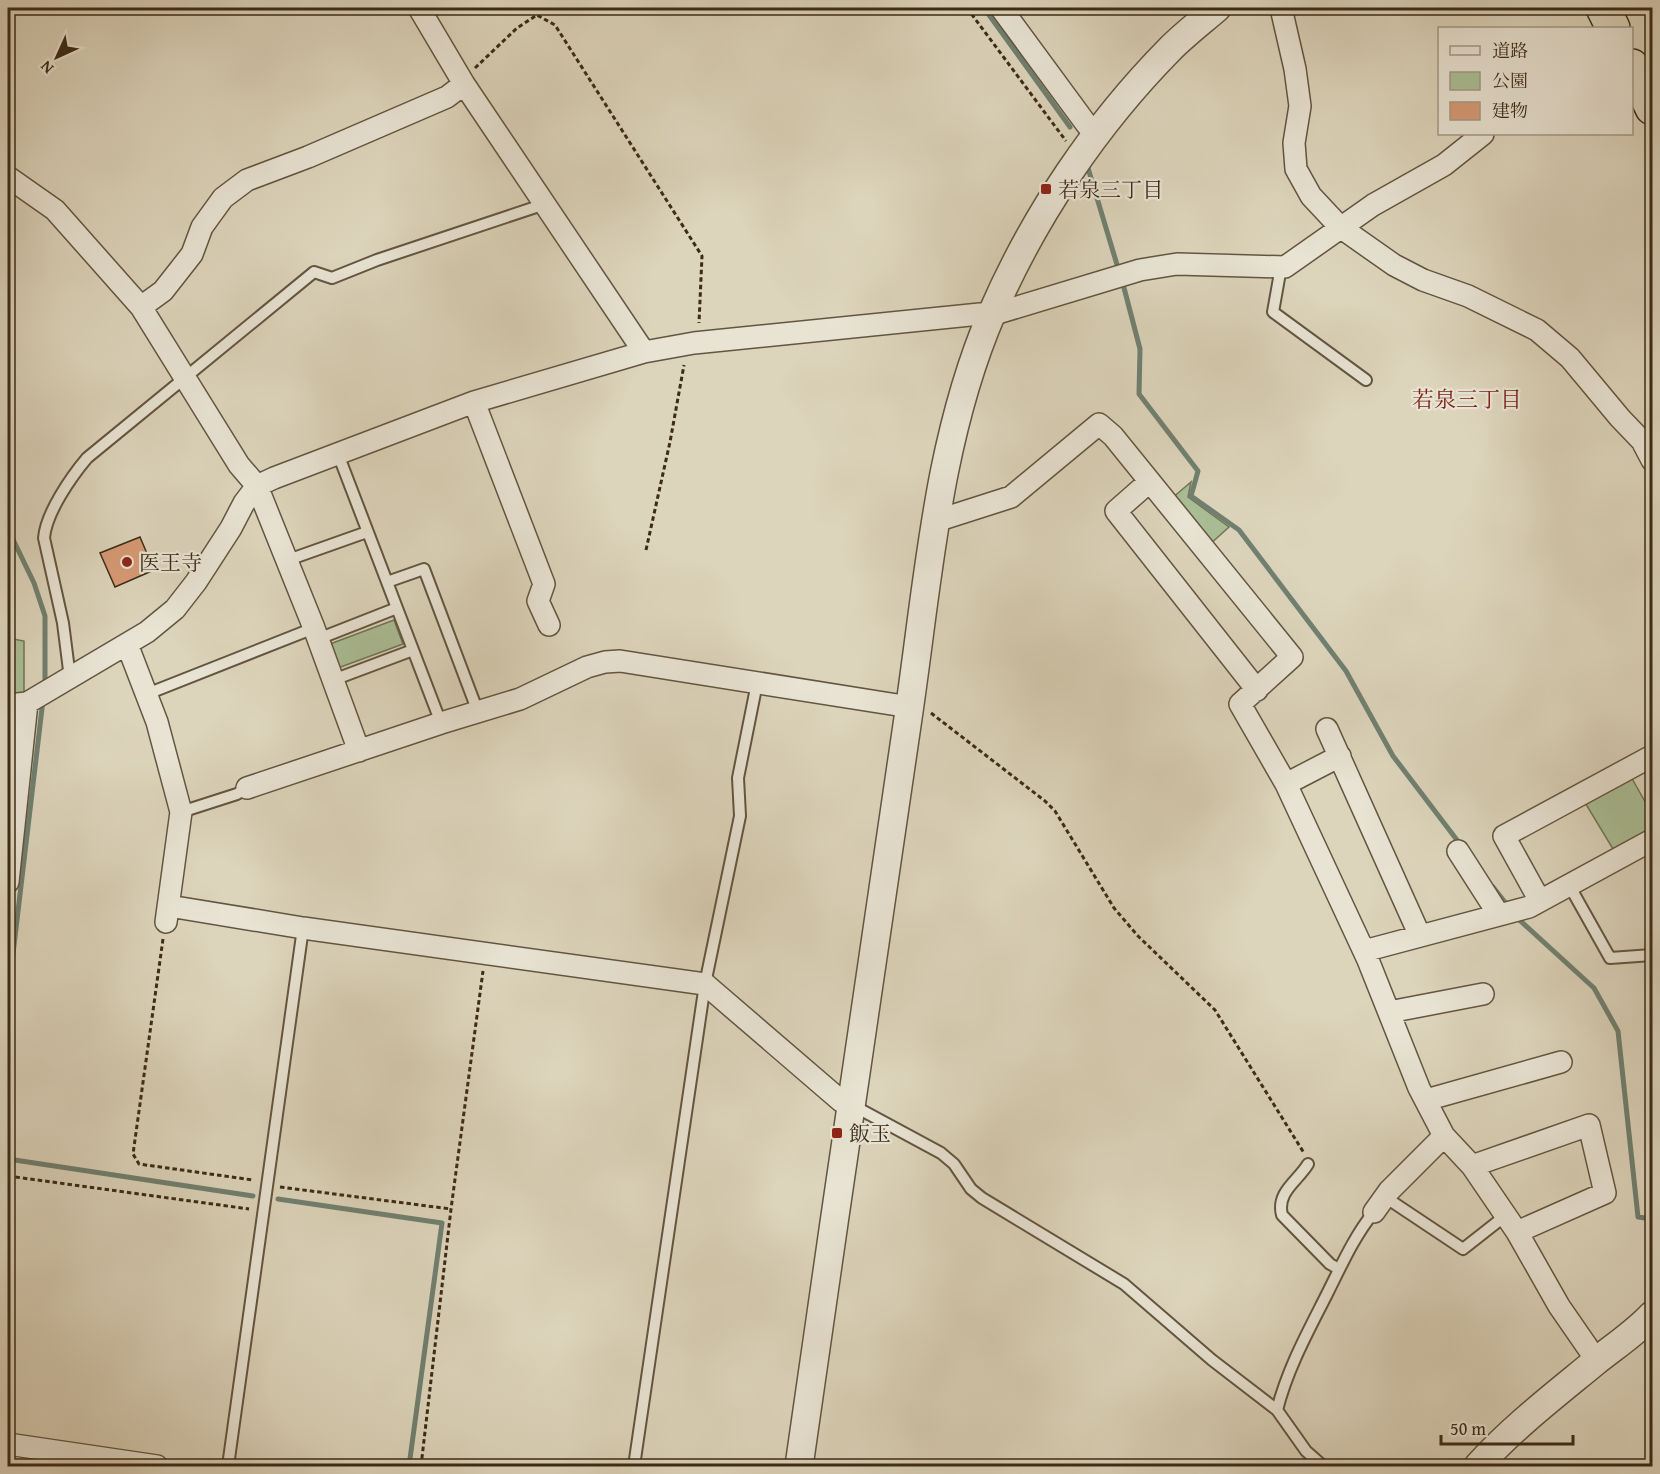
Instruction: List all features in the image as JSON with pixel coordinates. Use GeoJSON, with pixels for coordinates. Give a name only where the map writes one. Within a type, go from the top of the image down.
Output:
{"type":"FeatureCollection","features":[{"type":"Feature","properties":{"kind":"highway"},"geometry":{"type":"LineString","coordinates":[[1633,68],[1653,108]]}},
{"type":"Feature","properties":{"kind":"street"},"geometry":{"type":"LineString","coordinates":[[419,8],[462,81],[645,352]]}},
{"type":"Feature","properties":{"kind":"street"},"geometry":{"type":"LineString","coordinates":[[1001,8],[1087,126],[1096,135]]}},
{"type":"Feature","properties":{"kind":"street"},"geometry":{"type":"LineString","coordinates":[[799,1467],[936,521],[946,461],[957,418],[991,315],[1029,239],[1080,157],[1096,135],[1172,48],[1217,8]]}},
{"type":"Feature","properties":{"kind":"street"},"geometry":{"type":"LineString","coordinates":[[1281,8],[1295,69],[1300,106],[1294,143],[1296,169],[1311,196],[1340,227],[1394,265],[1424,280],[1468,296],[1537,330],[1570,358],[1620,418],[1647,437],[1653,460]]}},
{"type":"Feature","properties":{"kind":"street"},"geometry":{"type":"LineString","coordinates":[[141,307],[162,291],[192,254],[202,227],[224,198],[247,180],[308,157],[447,97],[462,81]]}},
{"type":"Feature","properties":{"kind":"street"},"geometry":{"type":"LineString","coordinates":[[8,882],[17,704],[70,678],[147,632],[175,609],[196,582],[231,528],[244,503],[257,486],[474,402],[645,352],[691,344],[980,314],[991,315],[1140,270],[1177,264],[1285,267],[1373,205],[1444,165],[1482,135]]}},
{"type":"Feature","properties":{"kind":"street"},"geometry":{"type":"LineString","coordinates":[[8,177],[55,210],[141,307],[239,465],[257,486],[288,560],[359,752]]}},
{"type":"Feature","properties":{"kind":"street"},"geometry":{"type":"LineString","coordinates":[[474,402],[544,584],[538,601],[549,625]]}},
{"type":"Feature","properties":{"kind":"street"},"geometry":{"type":"LineString","coordinates":[[936,521],[1011,497],[1099,424],[1113,436],[1292,657],[1240,704],[1286,784],[1364,951],[1426,1100],[1444,1136],[1472,1166],[1511,1224],[1559,1306],[1597,1360]]}},
{"type":"Feature","properties":{"kind":"street"},"geometry":{"type":"LineString","coordinates":[[1149,482],[1116,511],[1257,690]]}},
{"type":"Feature","properties":{"kind":"street"},"geometry":{"type":"LineString","coordinates":[[127,644],[157,722],[181,812],[167,914],[303,927],[705,984],[841,1101],[851,1105]]}},
{"type":"Feature","properties":{"kind":"street"},"geometry":{"type":"LineString","coordinates":[[246,788],[520,699],[587,667],[605,662],[620,661],[910,707]]}},
{"type":"Feature","properties":{"kind":"street"},"geometry":{"type":"LineString","coordinates":[[1327,729],[1420,936]]}},
{"type":"Feature","properties":{"kind":"street"},"geometry":{"type":"LineString","coordinates":[[1286,784],[1340,756]]}},
{"type":"Feature","properties":{"kind":"street"},"geometry":{"type":"LineString","coordinates":[[1540,901],[1504,836],[1653,756]]}},
{"type":"Feature","properties":{"kind":"street"},"geometry":{"type":"LineString","coordinates":[[1364,951],[1509,913],[1540,901],[1653,840]]}},
{"type":"Feature","properties":{"kind":"street"},"geometry":{"type":"LineString","coordinates":[[1458,851],[1509,913]]}},
{"type":"Feature","properties":{"kind":"street"},"geometry":{"type":"LineString","coordinates":[[1389,1012],[1483,994]]}},
{"type":"Feature","properties":{"kind":"street"},"geometry":{"type":"LineString","coordinates":[[1426,1100],[1561,1062]]}},
{"type":"Feature","properties":{"kind":"street"},"geometry":{"type":"LineString","coordinates":[[1472,1166],[1589,1125],[1605,1193],[1511,1224]]}},
{"type":"Feature","properties":{"kind":"street"},"geometry":{"type":"LineString","coordinates":[[1380,1204],[1444,1136]]}},
{"type":"Feature","properties":{"kind":"street"},"geometry":{"type":"LineString","coordinates":[[1478,1467],[1520,1426],[1597,1360],[1648,1327]]}},
{"type":"Feature","properties":{"kind":"street"},"geometry":{"type":"LineString","coordinates":[[8,1444],[157,1467]]}},
{"type":"Feature","properties":{"kind":"lane"},"geometry":{"type":"LineString","coordinates":[[70,678],[63,623],[44,538],[45,526],[75,472],[87,458],[314,272],[332,279],[377,260],[545,204]]}},
{"type":"Feature","properties":{"kind":"lane"},"geometry":{"type":"LineString","coordinates":[[1281,267],[1273,312],[1366,380]]}},
{"type":"Feature","properties":{"kind":"lane"},"geometry":{"type":"LineString","coordinates":[[338,454],[441,723]]}},
{"type":"Feature","properties":{"kind":"lane"},"geometry":{"type":"LineString","coordinates":[[288,560],[367,531]]}},
{"type":"Feature","properties":{"kind":"lane"},"geometry":{"type":"LineString","coordinates":[[387,582],[424,569],[478,712]]}},
{"type":"Feature","properties":{"kind":"lane"},"geometry":{"type":"LineString","coordinates":[[147,694],[397,608]]}},
{"type":"Feature","properties":{"kind":"lane"},"geometry":{"type":"LineString","coordinates":[[333,680],[413,650]]}},
{"type":"Feature","properties":{"kind":"lane"},"geometry":{"type":"LineString","coordinates":[[634,1467],[705,984],[740,816],[738,778],[757,683]]}},
{"type":"Feature","properties":{"kind":"lane"},"geometry":{"type":"LineString","coordinates":[[181,812],[237,794],[246,788]]}},
{"type":"Feature","properties":{"kind":"lane"},"geometry":{"type":"LineString","coordinates":[[1569,885],[1610,958],[1653,955]]}},
{"type":"Feature","properties":{"kind":"lane"},"geometry":{"type":"LineString","coordinates":[[228,1467],[303,927]]}},
{"type":"Feature","properties":{"kind":"lane"},"geometry":{"type":"LineString","coordinates":[[851,1105],[941,1153],[954,1164],[971,1189],[982,1198],[1124,1284],[1212,1360],[1277,1410],[1306,1451],[1323,1467]]}},
{"type":"Feature","properties":{"kind":"lane"},"geometry":{"type":"LineString","coordinates":[[1308,1164],[1281,1199],[1282,1215],[1330,1264],[1339,1269]]}},
{"type":"Feature","properties":{"kind":"lane"},"geometry":{"type":"LineString","coordinates":[[1277,1410],[1292,1364],[1339,1269],[1366,1222],[1380,1204],[1464,1249],[1511,1224]]}},
{"type":"Feature","properties":{"kind":"path"},"geometry":{"type":"LineString","coordinates":[[967,8],[1080,157]]}},
{"type":"Feature","properties":{"kind":"path"},"geometry":{"type":"LineString","coordinates":[[462,81],[517,28],[537,15],[555,25],[702,256],[691,344],[685,358],[670,442],[646,550]]}},
{"type":"Feature","properties":{"kind":"path"},"geometry":{"type":"LineString","coordinates":[[910,707],[925,709],[1046,801],[1055,811],[1114,908],[1138,936],[1215,1010],[1284,1123],[1296,1137],[1308,1164]]}},
{"type":"Feature","properties":{"kind":"path"},"geometry":{"type":"LineString","coordinates":[[167,914],[133,1154],[139,1164],[267,1182],[277,1186],[451,1209]]}},
{"type":"Feature","properties":{"kind":"path"},"geometry":{"type":"LineString","coordinates":[[421,1467],[451,1209],[486,952]]}},
{"type":"Feature","properties":{"kind":"path"},"geometry":{"type":"LineString","coordinates":[[8,1176],[263,1211]]}},
{"type":"Feature","properties":{"kind":"green space"},"geometry":{"type":"Polygon","coordinates":[[[1191,482],[1188,497],[1229,527],[1208,546],[1171,499],[1191,482]]]}},
{"type":"Feature","properties":{"kind":"green space"},"geometry":{"type":"Polygon","coordinates":[[[394,620],[403,644],[338,668],[330,644],[394,620]]]}},
{"type":"Feature","properties":{"kind":"green space"},"geometry":{"type":"Polygon","coordinates":[[[8,638],[24,641],[24,692],[16,701],[8,702],[8,638]]]}},
{"type":"Feature","properties":{"kind":"green space"},"geometry":{"type":"Polygon","coordinates":[[[1630,775],[1652,814],[1652,833],[1616,854],[1584,801],[1630,775]]]}},
{"type":"Feature","properties":{"kind":"building","name":"医王寺"},"geometry":{"type":"Polygon","coordinates":[[[140,537],[154,570],[115,587],[100,553],[140,537]]]}},
{"type":"Feature","properties":{"kind":"waterway"},"geometry":{"type":"LineString","coordinates":[[984,8],[1070,127]]}},
{"type":"Feature","properties":{"kind":"waterway"},"geometry":{"type":"LineString","coordinates":[[1088,168],[1118,268]]}},
{"type":"Feature","properties":{"kind":"waterway"},"geometry":{"type":"LineString","coordinates":[[1123,284],[1140,349],[1139,394],[1198,471],[1191,496],[1239,530],[1346,671],[1393,756],[1460,844]]}},
{"type":"Feature","properties":{"kind":"waterway"},"geometry":{"type":"LineString","coordinates":[[8,529],[34,583],[45,616],[45,685]]}},
{"type":"Feature","properties":{"kind":"waterway"},"geometry":{"type":"LineString","coordinates":[[8,996],[43,700]]}},
{"type":"Feature","properties":{"kind":"waterway"},"geometry":{"type":"LineString","coordinates":[[1493,887],[1508,906]]}},
{"type":"Feature","properties":{"kind":"waterway"},"geometry":{"type":"LineString","coordinates":[[1515,916],[1594,988],[1618,1031],[1638,1217],[1652,1219]]}},
{"type":"Feature","properties":{"kind":"waterway"},"geometry":{"type":"LineString","coordinates":[[8,1159],[253,1196]]}},
{"type":"Feature","properties":{"kind":"waterway"},"geometry":{"type":"LineString","coordinates":[[278,1199],[442,1223],[409,1466]]}},
{"type":"Feature","properties":{"kind":"place","name":"若泉三丁目"},"geometry":{"type":"Point","coordinates":[1046,189]}},
{"type":"Feature","properties":{"kind":"place","name":"医王寺"},"geometry":{"type":"Point","coordinates":[127,562]}},
{"type":"Feature","properties":{"kind":"place","name":"飯玉"},"geometry":{"type":"Point","coordinates":[837,1133]}},
{"type":"Feature","properties":{"kind":"district","name":"若泉三丁目"},"geometry":{"type":"Point","coordinates":[1467,399]}}]}
